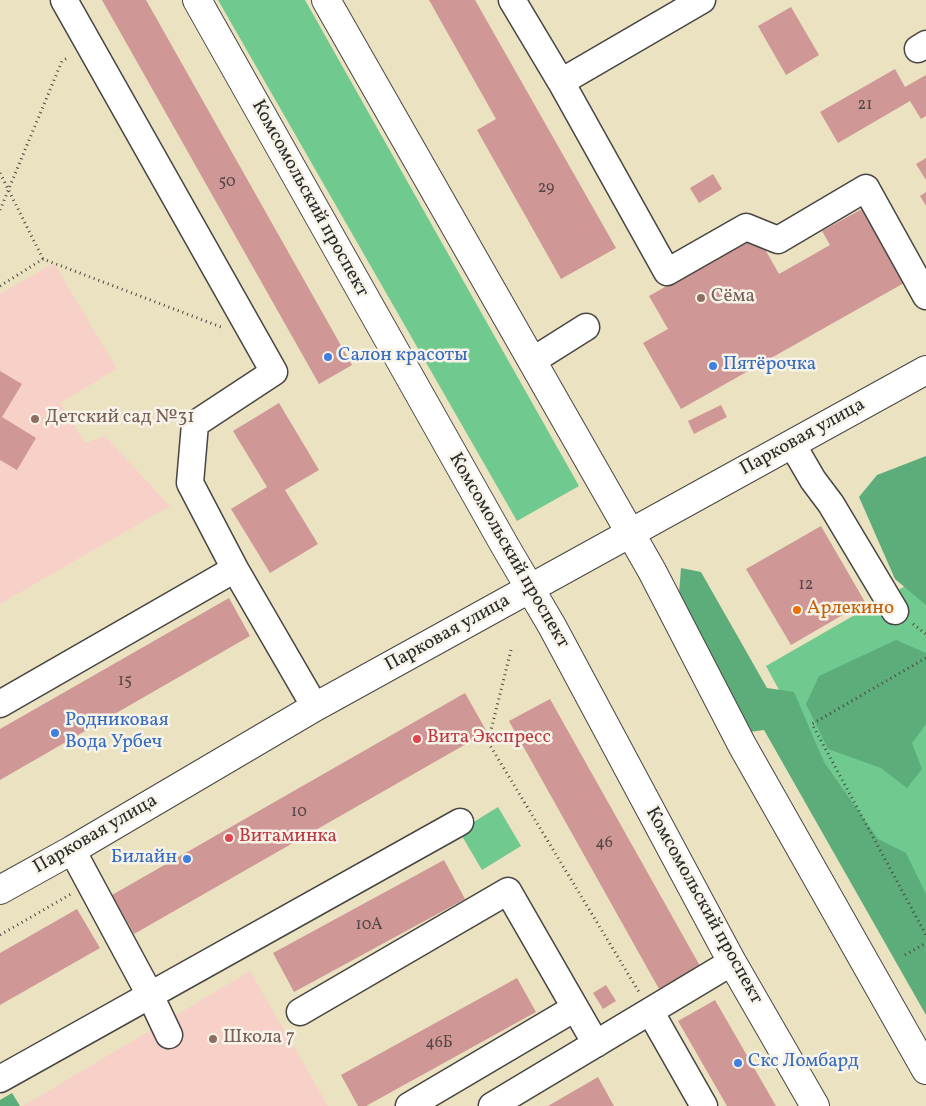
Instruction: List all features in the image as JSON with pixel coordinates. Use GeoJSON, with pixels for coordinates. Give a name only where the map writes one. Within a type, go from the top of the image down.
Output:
{"type":"FeatureCollection","features":[{"type":"Feature","properties":{"kind":"main road","name":"Комсомольский проспект"},"geometry":{"type":"LineString","coordinates":[[197,0],[500,537],[531,588],[732,962],[815,1106]]}},
{"type":"Feature","properties":{"kind":"main road"},"geometry":{"type":"LineString","coordinates":[[326,0],[652,571],[742,745],[926,1070]]}},
{"type":"Feature","properties":{"kind":"main road","name":"Парковая улица"},"geometry":{"type":"LineString","coordinates":[[0,890],[72,850],[315,707],[926,370]]}},
{"type":"Feature","properties":{"kind":"lane"},"geometry":{"type":"LineString","coordinates":[[64,0],[274,372],[195,424],[190,483],[235,569],[315,707]]}},
{"type":"Feature","properties":{"kind":"lane"},"geometry":{"type":"LineString","coordinates":[[512,0],[561,82],[667,272],[746,227],[778,240],[866,188],[926,296]]}},
{"type":"Feature","properties":{"kind":"lane"},"geometry":{"type":"LineString","coordinates":[[561,82],[702,0]]}},
{"type":"Feature","properties":{"kind":"lane"},"geometry":{"type":"LineString","coordinates":[[532,361],[586,327]]}},
{"type":"Feature","properties":{"kind":"lane"},"geometry":{"type":"LineString","coordinates":[[792,444],[812,480],[831,504],[895,611]]}},
{"type":"Feature","properties":{"kind":"lane"},"geometry":{"type":"LineString","coordinates":[[0,704],[235,569]]}},
{"type":"Feature","properties":{"kind":"lane"},"geometry":{"type":"LineString","coordinates":[[0,1078],[460,822]]}},
{"type":"Feature","properties":{"kind":"lane"},"geometry":{"type":"LineString","coordinates":[[72,850],[150,995],[169,1035]]}},
{"type":"Feature","properties":{"kind":"lane"},"geometry":{"type":"LineString","coordinates":[[300,1012],[508,891],[596,1044]]}},
{"type":"Feature","properties":{"kind":"lane"},"geometry":{"type":"LineString","coordinates":[[492,1106],[732,962]]}},
{"type":"Feature","properties":{"kind":"lane"},"geometry":{"type":"LineString","coordinates":[[408,1106],[575,1008]]}},
{"type":"Feature","properties":{"kind":"lane"},"geometry":{"type":"LineString","coordinates":[[650,1011],[704,1106]]}},
{"type":"Feature","properties":{"kind":"path"},"geometry":{"type":"LineString","coordinates":[[0,210],[62,61],[89,45]]}},
{"type":"Feature","properties":{"kind":"path"},"geometry":{"type":"LineString","coordinates":[[0,173],[43,259],[218,325],[226,330]]}},
{"type":"Feature","properties":{"kind":"path"},"geometry":{"type":"LineString","coordinates":[[0,286],[43,259]]}},
{"type":"Feature","properties":{"kind":"path"},"geometry":{"type":"LineString","coordinates":[[511,650],[488,742],[650,1011]]}},
{"type":"Feature","properties":{"kind":"path"},"geometry":{"type":"LineString","coordinates":[[926,658],[812,724],[926,935]]}},
{"type":"Feature","properties":{"kind":"path"},"geometry":{"type":"LineString","coordinates":[[0,935],[91,883]]}},
{"type":"Feature","properties":{"kind":"path"},"geometry":{"type":"LineString","coordinates":[[905,955],[926,943]]}},
{"type":"Feature","properties":{"kind":"shaded area","name":"Детский сад №31"},"geometry":{"type":"Polygon","coordinates":[[[54,263],[117,369],[60,403],[85,443],[105,436],[170,506],[0,604],[0,294],[54,263]]]}},
{"type":"Feature","properties":{"kind":"shaded area","name":"Школа 7"},"geometry":{"type":"Polygon","coordinates":[[[250,971],[328,1106],[23,1106],[250,971]]]}},
{"type":"Feature","properties":{"kind":"green space"},"geometry":{"type":"Polygon","coordinates":[[[218,0],[305,0],[579,486],[517,521],[218,0]]]}},
{"type":"Feature","properties":{"kind":"green space"},"geometry":{"type":"Polygon","coordinates":[[[926,456],[926,605],[895,579],[859,497],[877,475],[926,456]]]}},
{"type":"Feature","properties":{"kind":"green space"},"geometry":{"type":"Polygon","coordinates":[[[681,568],[701,572],[767,688],[794,692],[824,762],[878,839],[906,853],[926,894],[926,1015],[764,730],[750,732],[679,593],[681,568]]]}},
{"type":"Feature","properties":{"kind":"green space"},"geometry":{"type":"Polygon","coordinates":[[[926,574],[926,957],[766,666],[926,574]]]}},
{"type":"Feature","properties":{"kind":"green space"},"geometry":{"type":"Polygon","coordinates":[[[896,640],[926,653],[926,724],[912,743],[922,769],[907,788],[881,768],[828,749],[806,704],[819,676],[896,640]]]}},
{"type":"Feature","properties":{"kind":"green space"},"geometry":{"type":"Polygon","coordinates":[[[498,807],[521,846],[482,870],[459,831],[498,807]]]}},
{"type":"Feature","properties":{"kind":"green space"},"geometry":{"type":"Polygon","coordinates":[[[12,1093],[20,1106],[0,1106],[0,1100],[12,1093]]]}},
{"type":"Feature","properties":{"kind":"building"},"geometry":{"type":"Polygon","coordinates":[[[102,0],[146,0],[352,365],[319,384],[102,0]]]}},
{"type":"Feature","properties":{"kind":"building"},"geometry":{"type":"Polygon","coordinates":[[[429,0],[475,0],[616,248],[561,279],[477,130],[496,119],[429,0]]]}},
{"type":"Feature","properties":{"kind":"building"},"geometry":{"type":"Polygon","coordinates":[[[791,7],[819,55],[786,75],[758,26],[791,7]]]}},
{"type":"Feature","properties":{"kind":"building"},"geometry":{"type":"Polygon","coordinates":[[[895,69],[905,87],[926,75],[926,116],[921,119],[910,101],[838,143],[820,112],[895,69]]]}},
{"type":"Feature","properties":{"kind":"building"},"geometry":{"type":"Polygon","coordinates":[[[926,158],[926,180],[916,164],[926,158]]]}},
{"type":"Feature","properties":{"kind":"building"},"geometry":{"type":"Polygon","coordinates":[[[713,174],[722,189],[699,203],[690,188],[713,174]]]}},
{"type":"Feature","properties":{"kind":"building"},"geometry":{"type":"Polygon","coordinates":[[[926,192],[926,206],[920,196],[926,192]]]}},
{"type":"Feature","properties":{"kind":"building"},"geometry":{"type":"Polygon","coordinates":[[[869,205],[911,279],[681,409],[643,343],[668,329],[649,296],[757,235],[779,274],[830,245],[822,231],[869,205]]]}},
{"type":"Feature","properties":{"kind":"building"},"geometry":{"type":"Polygon","coordinates":[[[0,371],[22,384],[2,417],[36,438],[17,470],[0,460],[0,371]]]}},
{"type":"Feature","properties":{"kind":"building"},"geometry":{"type":"Polygon","coordinates":[[[279,403],[319,470],[285,490],[318,544],[270,573],[231,509],[267,487],[233,431],[279,403]]]}},
{"type":"Feature","properties":{"kind":"building"},"geometry":{"type":"Polygon","coordinates":[[[721,405],[727,417],[694,434],[688,421],[721,405]]]}},
{"type":"Feature","properties":{"kind":"building"},"geometry":{"type":"Polygon","coordinates":[[[821,526],[865,602],[791,645],[746,569],[821,526]]]}},
{"type":"Feature","properties":{"kind":"building"},"geometry":{"type":"Polygon","coordinates":[[[229,598],[250,636],[0,780],[0,729],[229,598]]]}},
{"type":"Feature","properties":{"kind":"building"},"geometry":{"type":"Polygon","coordinates":[[[465,693],[487,732],[134,934],[112,895],[465,693]]]}},
{"type":"Feature","properties":{"kind":"building"},"geometry":{"type":"Polygon","coordinates":[[[550,699],[700,966],[659,989],[509,721],[550,699]]]}},
{"type":"Feature","properties":{"kind":"building"},"geometry":{"type":"Polygon","coordinates":[[[444,860],[465,899],[294,992],[273,953],[444,860]]]}},
{"type":"Feature","properties":{"kind":"building"},"geometry":{"type":"Polygon","coordinates":[[[77,909],[100,948],[0,1005],[0,953],[77,909]]]}},
{"type":"Feature","properties":{"kind":"building"},"geometry":{"type":"Polygon","coordinates":[[[517,978],[536,1012],[366,1106],[358,1106],[341,1075],[517,978]]]}},
{"type":"Feature","properties":{"kind":"building"},"geometry":{"type":"Polygon","coordinates":[[[606,985],[616,1001],[603,1009],[593,993],[606,985]]]}},
{"type":"Feature","properties":{"kind":"building"},"geometry":{"type":"Polygon","coordinates":[[[715,1000],[776,1106],[727,1106],[678,1021],[715,1000]]]}},
{"type":"Feature","properties":{"kind":"building"},"geometry":{"type":"Polygon","coordinates":[[[598,1077],[614,1106],[548,1106],[598,1077]]]}},
{"type":"Feature","properties":{"kind":"place","name":"Сёма"},"geometry":{"type":"Point","coordinates":[701,298]}},
{"type":"Feature","properties":{"kind":"place","name":"Салон красоты"},"geometry":{"type":"Point","coordinates":[328,357]}},
{"type":"Feature","properties":{"kind":"place","name":"Пятёрочка"},"geometry":{"type":"Point","coordinates":[713,366]}},
{"type":"Feature","properties":{"kind":"place","name":"Детский сад №31"},"geometry":{"type":"Point","coordinates":[35,419]}},
{"type":"Feature","properties":{"kind":"place","name":"Арлекино"},"geometry":{"type":"Point","coordinates":[797,610]}},
{"type":"Feature","properties":{"kind":"place","name":"Родниковая Вода Урбеч"},"geometry":{"type":"Point","coordinates":[55,733]}},
{"type":"Feature","properties":{"kind":"place","name":"Вита Экспресс"},"geometry":{"type":"Point","coordinates":[417,739]}},
{"type":"Feature","properties":{"kind":"place","name":"Витаминка"},"geometry":{"type":"Point","coordinates":[229,838]}},
{"type":"Feature","properties":{"kind":"place","name":"Билайн"},"geometry":{"type":"Point","coordinates":[187,859]}},
{"type":"Feature","properties":{"kind":"place","name":"Школа 7"},"geometry":{"type":"Point","coordinates":[213,1039]}},
{"type":"Feature","properties":{"kind":"place","name":"Скс Ломбард"},"geometry":{"type":"Point","coordinates":[738,1063]}}]}
